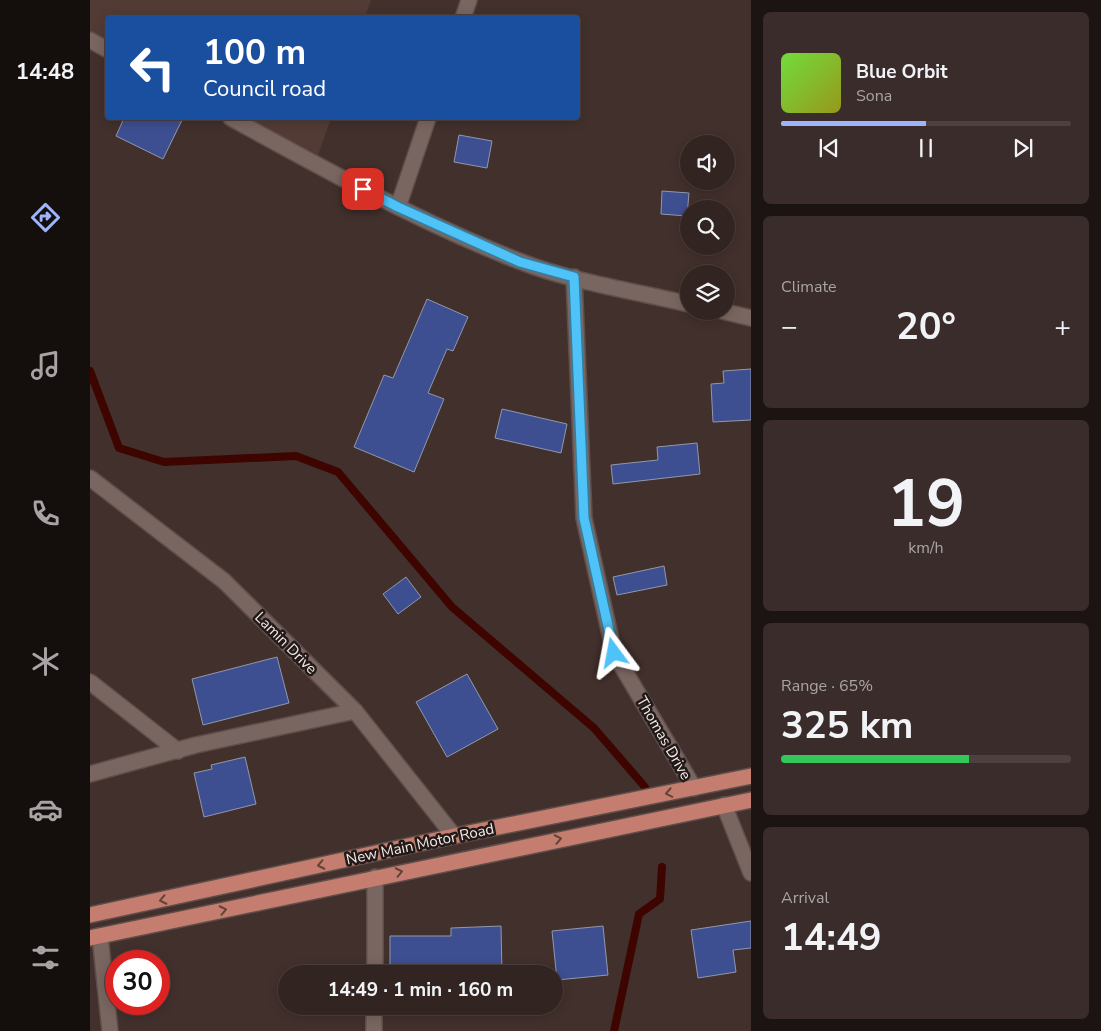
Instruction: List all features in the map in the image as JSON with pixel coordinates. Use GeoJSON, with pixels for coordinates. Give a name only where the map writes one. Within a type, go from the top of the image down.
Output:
{"type":"FeatureCollection","features":[{"type":"Feature","properties":{"kind":"highway","name":"New Main Motor Road"},"geometry":{"type":"LineString","coordinates":[[90,915],[454,836],[751,776]]}},
{"type":"Feature","properties":{"kind":"highway","name":"New Main Motor Road"},"geometry":{"type":"LineString","coordinates":[[95,937],[751,800]]}},
{"type":"Feature","properties":{"kind":"street"},"geometry":{"type":"LineString","coordinates":[[464,15],[469,0]]}},
{"type":"Feature","properties":{"kind":"street"},"geometry":{"type":"LineString","coordinates":[[90,40],[105,48]]}},
{"type":"Feature","properties":{"kind":"street"},"geometry":{"type":"LineString","coordinates":[[234,120],[398,207],[520,262],[680,302]]}},
{"type":"Feature","properties":{"kind":"street"},"geometry":{"type":"LineString","coordinates":[[398,207],[427,120]]}},
{"type":"Feature","properties":{"kind":"street","name":"Thomas Drive"},"geometry":{"type":"LineString","coordinates":[[574,277],[584,518],[614,653],[694,788]]}},
{"type":"Feature","properties":{"kind":"street"},"geometry":{"type":"LineString","coordinates":[[735,314],[751,318]]}},
{"type":"Feature","properties":{"kind":"street","name":"Lamin Drive"},"geometry":{"type":"LineString","coordinates":[[90,478],[224,580],[355,711],[454,836]]}},
{"type":"Feature","properties":{"kind":"street"},"geometry":{"type":"LineString","coordinates":[[90,682],[178,751]]}},
{"type":"Feature","properties":{"kind":"street"},"geometry":{"type":"LineString","coordinates":[[90,774],[178,751],[355,711]]}},
{"type":"Feature","properties":{"kind":"street"},"geometry":{"type":"LineString","coordinates":[[724,805],[751,871]]}},
{"type":"Feature","properties":{"kind":"street"},"geometry":{"type":"LineString","coordinates":[[374,965],[375,877]]}},
{"type":"Feature","properties":{"kind":"street"},"geometry":{"type":"LineString","coordinates":[[95,937],[110,1031]]}},
{"type":"Feature","properties":{"kind":"street"},"geometry":{"type":"LineString","coordinates":[[374,1015],[374,1031]]}},
{"type":"Feature","properties":{"kind":"shaded area"},"geometry":{"type":"Polygon","coordinates":[[[90,0],[371,0],[366,15],[105,15],[105,39],[90,31],[90,0]]]}},
{"type":"Feature","properties":{"kind":"shaded area"},"geometry":{"type":"Polygon","coordinates":[[[251,120],[330,120],[318,155],[251,120]]]}},
{"type":"Feature","properties":{"kind":"building"},"geometry":{"type":"Polygon","coordinates":[[[123,120],[182,120],[163,159],[116,136],[123,120]]]}},
{"type":"Feature","properties":{"kind":"building"},"geometry":{"type":"Polygon","coordinates":[[[459,135],[492,141],[487,168],[454,162],[459,135]]]}},
{"type":"Feature","properties":{"kind":"building"},"geometry":{"type":"Polygon","coordinates":[[[662,191],[689,193],[688,200],[680,200],[680,215],[661,214],[662,191]]]}},
{"type":"Feature","properties":{"kind":"building"},"geometry":{"type":"Polygon","coordinates":[[[427,299],[468,317],[453,351],[447,349],[428,393],[444,399],[414,472],[354,447],[384,375],[393,378],[427,299]]]}},
{"type":"Feature","properties":{"kind":"building"},"geometry":{"type":"Polygon","coordinates":[[[751,369],[751,420],[713,422],[711,384],[724,383],[723,371],[751,369]]]}},
{"type":"Feature","properties":{"kind":"building"},"geometry":{"type":"Polygon","coordinates":[[[502,409],[567,424],[561,453],[495,438],[502,409]]]}},
{"type":"Feature","properties":{"kind":"building"},"geometry":{"type":"Polygon","coordinates":[[[697,443],[700,474],[613,484],[611,465],[658,460],[657,447],[697,443]]]}},
{"type":"Feature","properties":{"kind":"building"},"geometry":{"type":"Polygon","coordinates":[[[664,566],[667,585],[617,595],[613,577],[664,566]]]}},
{"type":"Feature","properties":{"kind":"building"},"geometry":{"type":"Polygon","coordinates":[[[406,577],[421,597],[398,614],[383,594],[406,577]]]}},
{"type":"Feature","properties":{"kind":"building"},"geometry":{"type":"Polygon","coordinates":[[[277,657],[289,703],[203,725],[192,679],[277,657]]]}},
{"type":"Feature","properties":{"kind":"building"},"geometry":{"type":"Polygon","coordinates":[[[467,674],[498,729],[447,757],[416,702],[467,674]]]}},
{"type":"Feature","properties":{"kind":"building"},"geometry":{"type":"Polygon","coordinates":[[[245,757],[256,804],[204,817],[194,773],[212,769],[211,765],[245,757]]]}},
{"type":"Feature","properties":{"kind":"building"},"geometry":{"type":"Polygon","coordinates":[[[751,921],[751,948],[733,950],[736,972],[698,978],[691,930],[751,921]]]}},
{"type":"Feature","properties":{"kind":"building"},"geometry":{"type":"Polygon","coordinates":[[[501,926],[502,965],[390,965],[390,936],[451,936],[451,928],[501,926]]]}},
{"type":"Feature","properties":{"kind":"building"},"geometry":{"type":"Polygon","coordinates":[[[603,926],[608,975],[563,979],[563,965],[555,965],[552,931],[603,926]]]}},
{"type":"Feature","properties":{"kind":"waterway"},"geometry":{"type":"LineString","coordinates":[[90,371],[119,448],[164,462],[296,456],[338,472],[452,607],[594,728],[645,787]]}},
{"type":"Feature","properties":{"kind":"waterway"},"geometry":{"type":"LineString","coordinates":[[614,1031],[639,914],[660,899],[662,867]]}},
{"type":"Feature","properties":{"kind":"route"},"geometry":{"type":"LineString","coordinates":[[363,189],[398,207],[520,262],[574,277],[584,518],[614,653]]}}]}
